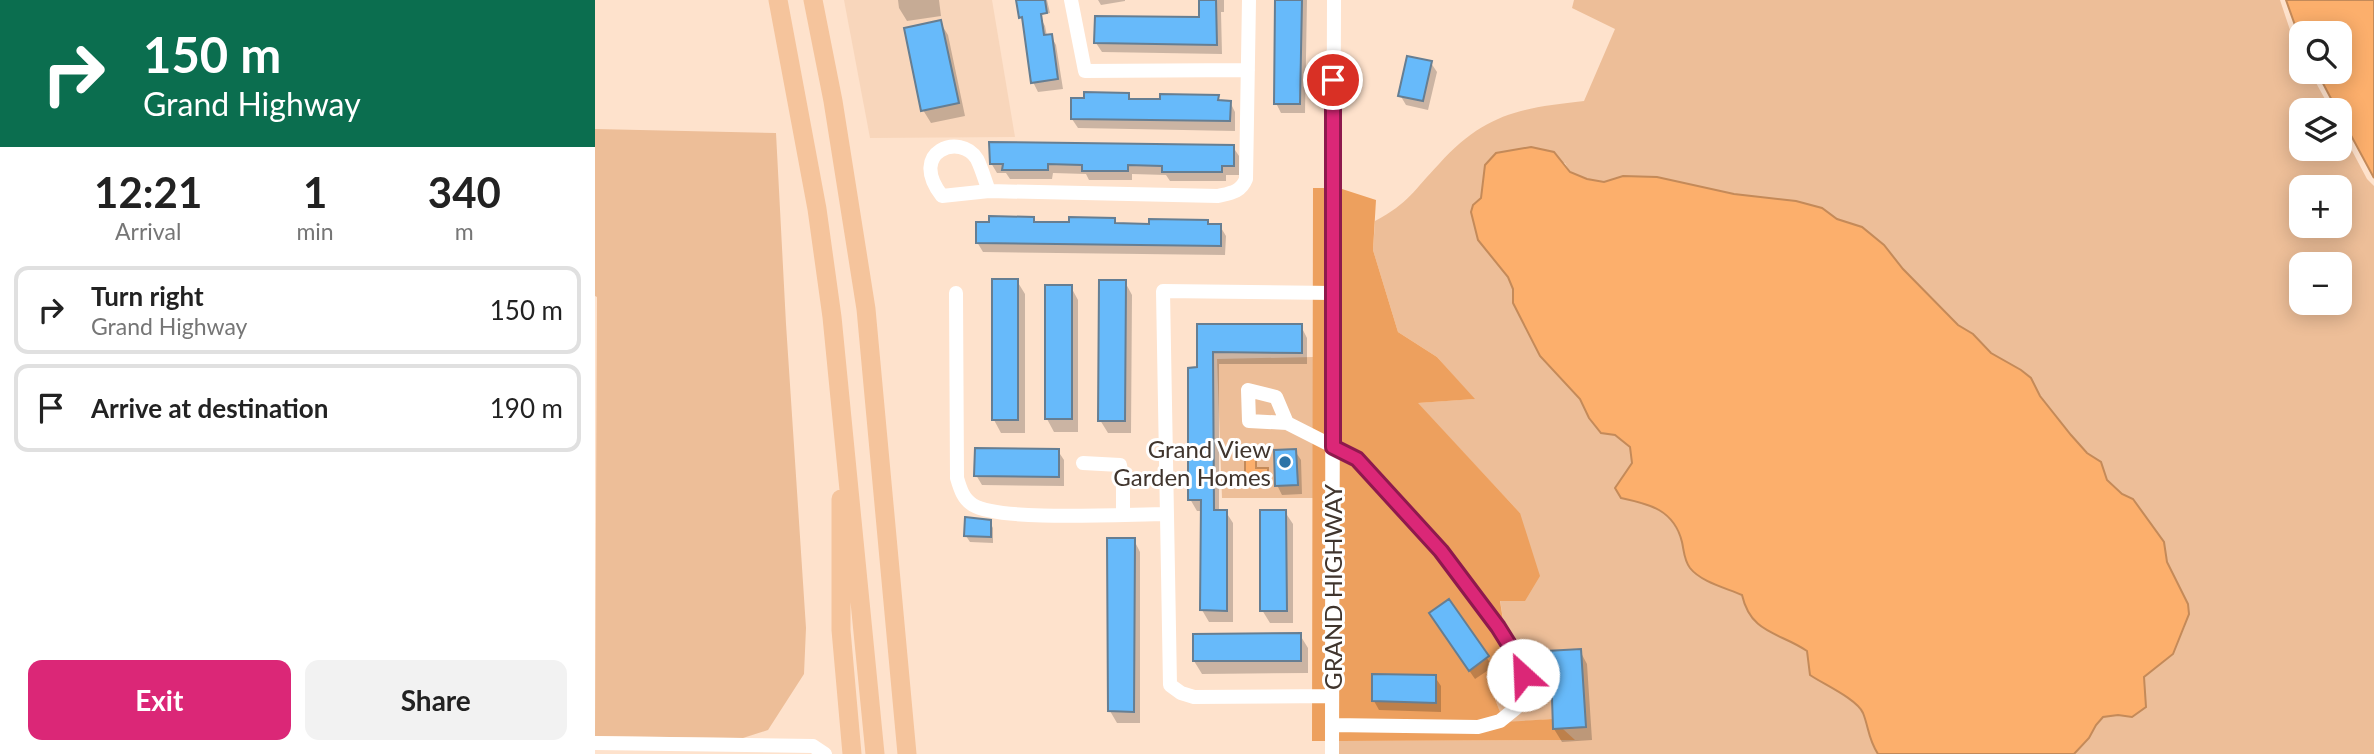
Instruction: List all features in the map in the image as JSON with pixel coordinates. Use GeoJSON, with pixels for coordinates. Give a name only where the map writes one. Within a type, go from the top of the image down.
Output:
{"type":"FeatureCollection","features":[{"type":"Feature","properties":{"kind":"highway"},"geometry":{"type":"LineString","coordinates":[[778,0],[817,209],[832,317],[875,754]]}},
{"type":"Feature","properties":{"kind":"highway"},"geometry":{"type":"LineString","coordinates":[[813,0],[833,100],[866,309],[907,754]]}},
{"type":"Feature","properties":{"kind":"highway"},"geometry":{"type":"LineString","coordinates":[[842,417],[841,629],[852,754]]}},
{"type":"Feature","properties":{"kind":"highway"},"geometry":{"type":"LineString","coordinates":[[900,676],[915,754]]}},
{"type":"Feature","properties":{"kind":"street"},"geometry":{"type":"LineString","coordinates":[[1071,0],[1085,71],[1248,70]]}},
{"type":"Feature","properties":{"kind":"street"},"geometry":{"type":"LineString","coordinates":[[989,191],[976,157],[961,147],[944,148],[933,156],[929,168],[933,186],[941,196],[989,191],[1218,196],[1235,193],[1244,186],[1246,179],[1249,0]]}},
{"type":"Feature","properties":{"kind":"street","name":"GRAND HIGHWAY"},"geometry":{"type":"LineString","coordinates":[[1332,754],[1333,0]]}},
{"type":"Feature","properties":{"kind":"street"},"geometry":{"type":"LineString","coordinates":[[1332,696],[1194,697],[1181,693],[1170,685],[1163,291],[1333,293]]}},
{"type":"Feature","properties":{"kind":"street"},"geometry":{"type":"LineString","coordinates":[[956,293],[957,478],[961,492],[974,505],[1010,515],[1166,514]]}},
{"type":"Feature","properties":{"kind":"street"},"geometry":{"type":"LineString","coordinates":[[1287,423],[1357,459],[1441,551],[1518,659],[1523,675],[1522,696],[1516,708],[1500,721],[1478,727],[1332,724]]}},
{"type":"Feature","properties":{"kind":"street"},"geometry":{"type":"LineString","coordinates":[[1083,463],[1120,465],[1123,514]]}},
{"type":"Feature","properties":{"kind":"street"},"geometry":{"type":"LineString","coordinates":[[595,743],[813,746],[825,754]]}},
{"type":"Feature","properties":{"kind":"shaded area"},"geometry":{"type":"Polygon","coordinates":[[[844,0],[992,0],[1015,137],[870,138],[844,0]]]}},
{"type":"Feature","properties":{"kind":"shaded area"},"geometry":{"type":"Polygon","coordinates":[[[1574,0],[2280,0],[2289,27],[2289,84],[2317,84],[2324,98],[2289,98],[2289,161],[2352,161],[2352,151],[2367,179],[2374,186],[2374,754],[2074,754],[2103,717],[2132,717],[2144,688],[2144,677],[2173,654],[2185,626],[2188,604],[2167,562],[2164,542],[2133,499],[2122,494],[2107,480],[2101,462],[2087,453],[2071,435],[2040,396],[2031,378],[1991,353],[1973,334],[1958,325],[1903,269],[1884,245],[1862,228],[1837,219],[1821,208],[1796,201],[1734,194],[1657,177],[1623,176],[1604,182],[1570,172],[1565,163],[1496,153],[1485,165],[1481,199],[1473,205],[1471,212],[1478,240],[1508,277],[1513,289],[1513,303],[1540,356],[1580,399],[1589,418],[1631,447],[1632,463],[1615,488],[1621,498],[1647,504],[1670,516],[1682,541],[1684,554],[1703,578],[1743,595],[1746,607],[1760,624],[1807,651],[1810,675],[1860,708],[1878,754],[1339,754],[1339,741],[1573,740],[1552,719],[1504,723],[1486,675],[1510,664],[1500,600],[1520,513],[1417,403],[1474,399],[1437,357],[1398,332],[1373,250],[1375,221],[1404,202],[1456,147],[1472,134],[1504,116],[1584,101],[1615,29],[1572,8],[1574,0]]]}},
{"type":"Feature","properties":{"kind":"shaded area"},"geometry":{"type":"Polygon","coordinates":[[[2286,0],[2374,0],[2374,178],[2352,137],[2352,98],[2331,98],[2323,84],[2352,84],[2352,21],[2294,21],[2286,0]]]}},
{"type":"Feature","properties":{"kind":"shaded area"},"geometry":{"type":"Polygon","coordinates":[[[595,129],[776,133],[806,628],[804,674],[768,730],[743,738],[595,736],[595,129]]]}},
{"type":"Feature","properties":{"kind":"shaded area"},"geometry":{"type":"Polygon","coordinates":[[[1531,147],[1554,152],[1570,172],[1587,179],[1604,182],[1623,176],[1657,177],[1734,194],[1796,201],[1822,208],[1837,219],[1862,227],[1884,245],[1903,269],[1958,325],[1973,334],[1991,353],[2031,378],[2040,396],[2071,435],[2087,453],[2101,462],[2107,480],[2122,494],[2133,499],[2164,542],[2167,562],[2188,604],[2189,614],[2173,654],[2144,677],[2146,707],[2132,717],[2103,717],[2074,754],[1878,754],[1860,708],[1810,675],[1807,651],[1759,625],[1746,608],[1742,595],[1707,581],[1695,573],[1687,562],[1673,522],[1651,506],[1621,498],[1615,488],[1632,463],[1630,447],[1615,435],[1601,433],[1589,418],[1580,399],[1540,356],[1513,303],[1513,289],[1508,277],[1478,240],[1471,212],[1473,205],[1481,198],[1485,165],[1496,153],[1531,147]]]}},
{"type":"Feature","properties":{"kind":"shaded area"},"geometry":{"type":"Polygon","coordinates":[[[1313,188],[1328,188],[1325,741],[1312,741],[1313,188]]]}},
{"type":"Feature","properties":{"kind":"shaded area"},"geometry":{"type":"Polygon","coordinates":[[[1342,189],[1376,200],[1373,250],[1398,332],[1437,357],[1475,399],[1418,403],[1520,513],[1540,576],[1525,601],[1500,601],[1510,664],[1486,676],[1504,722],[1552,719],[1575,740],[1339,741],[1338,404],[1342,189]]]}},
{"type":"Feature","properties":{"kind":"shaded area"},"geometry":{"type":"Polygon","coordinates":[[[1313,357],[1313,498],[1222,498],[1217,359],[1313,357]]]}},
{"type":"Feature","properties":{"kind":"shaded area"},"geometry":{"type":"Polygon","coordinates":[[[1245,455],[1256,455],[1256,468],[1268,468],[1268,480],[1245,480],[1245,455]]]}},
{"type":"Feature","properties":{"kind":"building"},"geometry":{"type":"Polygon","coordinates":[[[1016,0],[1045,0],[1047,13],[1041,14],[1044,35],[1052,34],[1058,79],[1031,83],[1022,17],[1019,18],[1016,0]]]}},
{"type":"Feature","properties":{"kind":"building"},"geometry":{"type":"Polygon","coordinates":[[[1199,0],[1216,0],[1217,45],[1094,43],[1095,16],[1199,17],[1199,0]]]}},
{"type":"Feature","properties":{"kind":"building"},"geometry":{"type":"Polygon","coordinates":[[[1275,0],[1302,0],[1300,104],[1274,104],[1275,0]]]}},
{"type":"Feature","properties":{"kind":"building"},"geometry":{"type":"Polygon","coordinates":[[[941,20],[959,103],[921,111],[904,28],[941,20]]]}},
{"type":"Feature","properties":{"kind":"building"},"geometry":{"type":"Polygon","coordinates":[[[1407,56],[1432,61],[1423,101],[1398,96],[1407,56]]]}},
{"type":"Feature","properties":{"kind":"building"},"geometry":{"type":"Polygon","coordinates":[[[1084,92],[1129,93],[1129,99],[1160,99],[1160,94],[1219,95],[1218,100],[1231,101],[1230,121],[1071,119],[1071,98],[1084,98],[1084,92]]]}},
{"type":"Feature","properties":{"kind":"building"},"geometry":{"type":"Polygon","coordinates":[[[989,142],[1234,145],[1234,166],[1222,166],[1222,172],[1162,172],[1162,166],[1128,165],[1128,171],[1082,171],[1082,165],[1048,164],[1048,170],[1002,170],[1003,164],[990,164],[989,142]]]}},
{"type":"Feature","properties":{"kind":"building"},"geometry":{"type":"Polygon","coordinates":[[[989,216],[1034,217],[1034,222],[1069,222],[1069,217],[1115,218],[1115,223],[1149,224],[1149,219],[1208,220],[1208,224],[1221,224],[1221,246],[976,243],[976,222],[989,222],[989,216]]]}},
{"type":"Feature","properties":{"kind":"building"},"geometry":{"type":"Polygon","coordinates":[[[992,279],[1018,279],[1018,420],[992,420],[992,279]]]}},
{"type":"Feature","properties":{"kind":"building"},"geometry":{"type":"Polygon","coordinates":[[[1099,280],[1126,280],[1125,421],[1098,421],[1099,280]]]}},
{"type":"Feature","properties":{"kind":"building"},"geometry":{"type":"Polygon","coordinates":[[[1045,285],[1072,285],[1072,419],[1045,419],[1045,285]]]}},
{"type":"Feature","properties":{"kind":"building"},"geometry":{"type":"Polygon","coordinates":[[[1197,324],[1302,324],[1302,353],[1213,352],[1214,510],[1227,510],[1227,611],[1200,610],[1201,500],[1188,500],[1188,368],[1197,367],[1197,324]]]}},
{"type":"Feature","properties":{"kind":"building"},"geometry":{"type":"Polygon","coordinates":[[[975,448],[1059,449],[1059,477],[974,476],[975,448]]]}},
{"type":"Feature","properties":{"kind":"building"},"geometry":{"type":"Polygon","coordinates":[[[1296,449],[1298,485],[1275,486],[1274,450],[1296,449]]]}},
{"type":"Feature","properties":{"kind":"building"},"geometry":{"type":"Polygon","coordinates":[[[1260,510],[1286,510],[1287,611],[1260,611],[1260,510]]]}},
{"type":"Feature","properties":{"kind":"building"},"geometry":{"type":"Polygon","coordinates":[[[965,517],[991,520],[991,537],[964,536],[965,517]]]}},
{"type":"Feature","properties":{"kind":"building"},"geometry":{"type":"Polygon","coordinates":[[[1107,538],[1135,538],[1134,712],[1108,711],[1107,538]]]}},
{"type":"Feature","properties":{"kind":"building"},"geometry":{"type":"Polygon","coordinates":[[[1449,599],[1489,656],[1469,671],[1429,613],[1449,599]]]}},
{"type":"Feature","properties":{"kind":"building"},"geometry":{"type":"Polygon","coordinates":[[[1301,633],[1301,661],[1193,661],[1193,634],[1301,633]]]}},
{"type":"Feature","properties":{"kind":"building"},"geometry":{"type":"Polygon","coordinates":[[[1581,649],[1586,727],[1553,729],[1551,666],[1547,666],[1546,651],[1581,649]]]}},
{"type":"Feature","properties":{"kind":"building"},"geometry":{"type":"Polygon","coordinates":[[[1372,674],[1436,675],[1436,703],[1372,701],[1372,674]]]}},
{"type":"Feature","properties":{"kind":"place","name":"Grand View Garden Homes"},"geometry":{"type":"Point","coordinates":[1285,462]}},
{"type":"Feature","properties":{"kind":"route"},"geometry":{"type":"LineString","coordinates":[[1333,80],[1333,447],[1357,459],[1441,551],[1498,627],[1518,659],[1523,675]]}}]}
